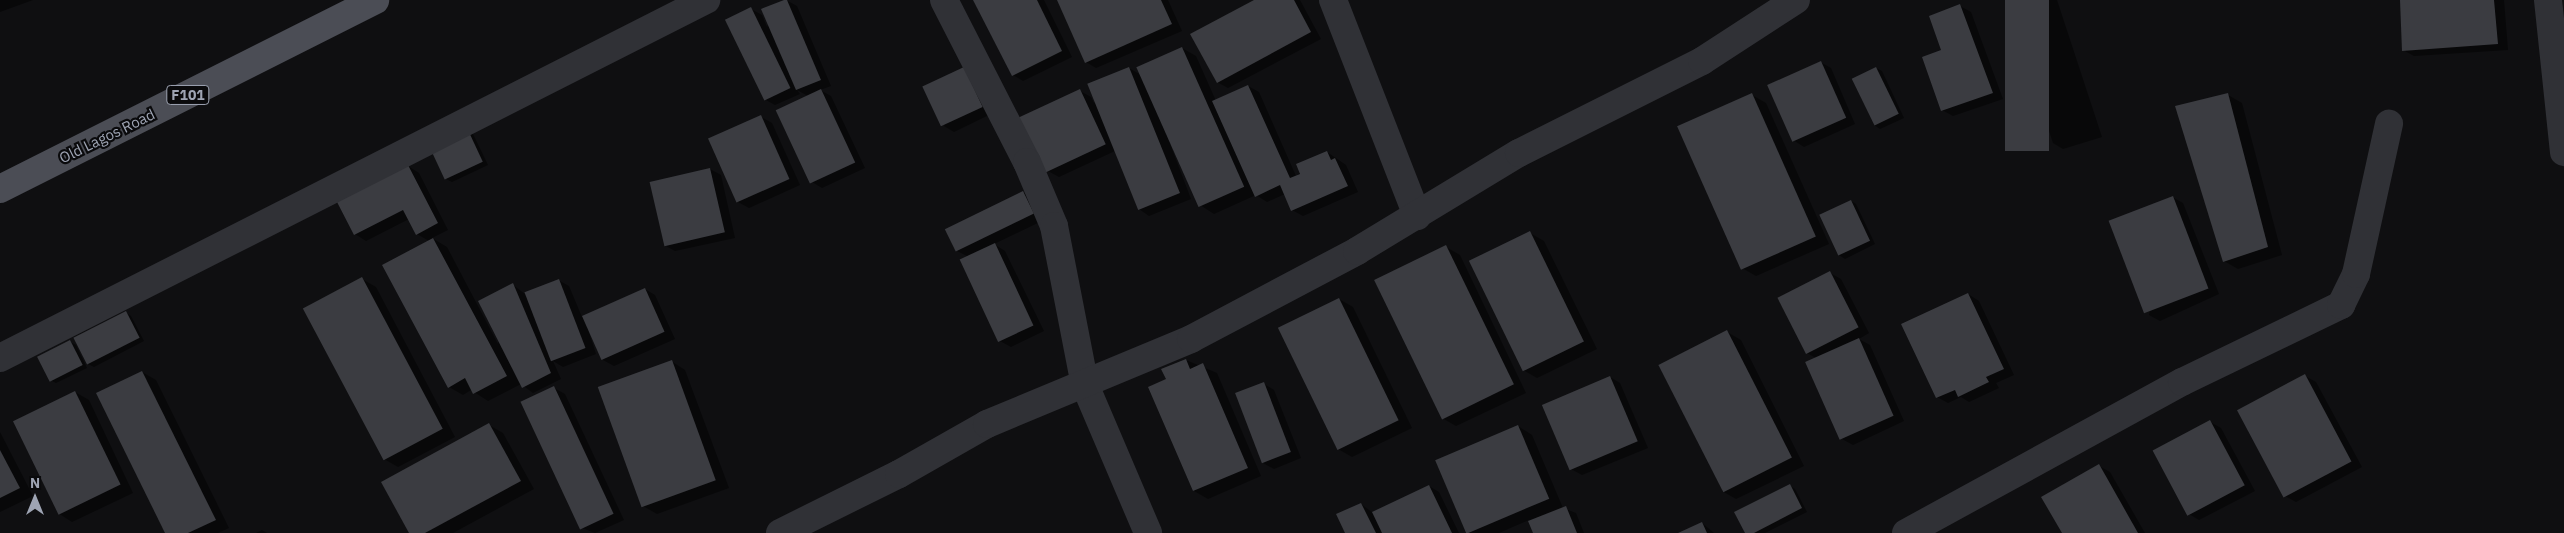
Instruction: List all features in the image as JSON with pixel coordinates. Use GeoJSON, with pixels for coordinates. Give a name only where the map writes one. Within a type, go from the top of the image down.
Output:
{"type":"FeatureCollection","features":[{"type":"Feature","properties":{"kind":"main road","name":"Old Lagos Road"},"geometry":{"type":"LineString","coordinates":[[0,189],[375,0]]}},
{"type":"Feature","properties":{"kind":"street"},"geometry":{"type":"LineString","coordinates":[[0,358],[706,0]]}},
{"type":"Feature","properties":{"kind":"street"},"geometry":{"type":"LineString","coordinates":[[944,0],[1027,162],[1054,226],[1085,385],[1148,533]]}},
{"type":"Feature","properties":{"kind":"street"},"geometry":{"type":"LineString","coordinates":[[1332,0],[1417,216]]}},
{"type":"Feature","properties":{"kind":"street"},"geometry":{"type":"LineString","coordinates":[[780,533],[899,474],[987,424],[1085,385],[1191,339],[1417,216],[1518,153],[1702,61],[1796,0]]}},
{"type":"Feature","properties":{"kind":"street"},"geometry":{"type":"LineString","coordinates":[[2548,0],[2564,152]]}},
{"type":"Feature","properties":{"kind":"street"},"geometry":{"type":"LineString","coordinates":[[1906,533],[2182,382],[2341,305],[2356,274],[2388,124]]}},
{"type":"Feature","properties":{"kind":"building"},"geometry":{"type":"Polygon","coordinates":[[[787,0],[821,80],[796,90],[761,9],[787,0]]]}},
{"type":"Feature","properties":{"kind":"building"},"geometry":{"type":"Polygon","coordinates":[[[973,0],[1037,0],[1062,51],[1012,76],[973,0]]]}},
{"type":"Feature","properties":{"kind":"building"},"geometry":{"type":"Polygon","coordinates":[[[1057,0],[1161,0],[1172,24],[1085,63],[1057,0]]]}},
{"type":"Feature","properties":{"kind":"building"},"geometry":{"type":"Polygon","coordinates":[[[1254,0],[1294,0],[1311,32],[1217,83],[1190,34],[1254,0]]]}},
{"type":"Feature","properties":{"kind":"building"},"geometry":{"type":"Polygon","coordinates":[[[2005,0],[2049,0],[2049,151],[2005,151],[2005,0]]]}},
{"type":"Feature","properties":{"kind":"building"},"geometry":{"type":"Polygon","coordinates":[[[2400,0],[2494,0],[2498,44],[2402,51],[2400,0]]]}},
{"type":"Feature","properties":{"kind":"building"},"geometry":{"type":"Polygon","coordinates":[[[1960,4],[1993,93],[1941,111],[1922,57],[1941,50],[1929,16],[1960,4]]]}},
{"type":"Feature","properties":{"kind":"building"},"geometry":{"type":"Polygon","coordinates":[[[751,7],[790,88],[764,101],[725,20],[751,7]]]}},
{"type":"Feature","properties":{"kind":"building"},"geometry":{"type":"Polygon","coordinates":[[[1182,47],[1244,187],[1199,207],[1136,67],[1182,47]]]}},
{"type":"Feature","properties":{"kind":"building"},"geometry":{"type":"Polygon","coordinates":[[[1821,61],[1846,118],[1792,142],[1767,85],[1821,61]]]}},
{"type":"Feature","properties":{"kind":"building"},"geometry":{"type":"Polygon","coordinates":[[[964,67],[983,107],[941,126],[922,86],[964,67]]]}},
{"type":"Feature","properties":{"kind":"building"},"geometry":{"type":"Polygon","coordinates":[[[1129,67],[1180,193],[1138,210],[1087,84],[1129,67]]]}},
{"type":"Feature","properties":{"kind":"building"},"geometry":{"type":"Polygon","coordinates":[[[1876,67],[1899,114],[1875,126],[1852,79],[1876,67]]]}},
{"type":"Feature","properties":{"kind":"building"},"geometry":{"type":"Polygon","coordinates":[[[1248,85],[1290,178],[1300,174],[1296,164],[1327,151],[1331,160],[1335,158],[1348,186],[1291,211],[1280,185],[1255,197],[1212,101],[1248,85]]]}},
{"type":"Feature","properties":{"kind":"building"},"geometry":{"type":"Polygon","coordinates":[[[821,89],[855,162],[810,184],[776,110],[821,89]]]}},
{"type":"Feature","properties":{"kind":"building"},"geometry":{"type":"Polygon","coordinates":[[[1080,89],[1106,144],[1040,175],[1014,120],[1080,89]]]}},
{"type":"Feature","properties":{"kind":"building"},"geometry":{"type":"Polygon","coordinates":[[[1752,93],[1816,236],[1741,270],[1677,126],[1752,93]]]}},
{"type":"Feature","properties":{"kind":"building"},"geometry":{"type":"Polygon","coordinates":[[[2228,93],[2268,247],[2223,262],[2175,106],[2228,93]]]}},
{"type":"Feature","properties":{"kind":"building"},"geometry":{"type":"Polygon","coordinates":[[[761,115],[789,179],[736,203],[708,139],[761,115]]]}},
{"type":"Feature","properties":{"kind":"building"},"geometry":{"type":"Polygon","coordinates":[[[468,130],[483,162],[445,179],[430,148],[468,130]]]}},
{"type":"Feature","properties":{"kind":"building"},"geometry":{"type":"Polygon","coordinates":[[[408,165],[438,223],[416,235],[403,210],[354,235],[337,202],[408,165]]]}},
{"type":"Feature","properties":{"kind":"building"},"geometry":{"type":"Polygon","coordinates":[[[710,168],[725,232],[664,246],[650,182],[710,168]]]}},
{"type":"Feature","properties":{"kind":"building"},"geometry":{"type":"Polygon","coordinates":[[[1023,191],[1034,213],[956,252],[945,229],[1023,191]]]}},
{"type":"Feature","properties":{"kind":"building"},"geometry":{"type":"Polygon","coordinates":[[[2173,196],[2208,288],[2144,313],[2109,221],[2173,196]]]}},
{"type":"Feature","properties":{"kind":"building"},"geometry":{"type":"Polygon","coordinates":[[[1851,200],[1870,241],[1838,256],[1819,215],[1851,200]]]}},
{"type":"Feature","properties":{"kind":"building"},"geometry":{"type":"Polygon","coordinates":[[[1530,231],[1584,342],[1523,371],[1469,261],[1530,231]]]}},
{"type":"Feature","properties":{"kind":"building"},"geometry":{"type":"Polygon","coordinates":[[[433,238],[507,376],[473,394],[465,378],[448,388],[382,265],[433,238]]]}},
{"type":"Feature","properties":{"kind":"building"},"geometry":{"type":"Polygon","coordinates":[[[995,243],[1033,325],[998,342],[960,259],[995,243]]]}},
{"type":"Feature","properties":{"kind":"building"},"geometry":{"type":"Polygon","coordinates":[[[1446,245],[1514,384],[1442,419],[1374,280],[1446,245]]]}},
{"type":"Feature","properties":{"kind":"building"},"geometry":{"type":"Polygon","coordinates":[[[1830,271],[1859,327],[1806,354],[1777,298],[1830,271]]]}},
{"type":"Feature","properties":{"kind":"building"},"geometry":{"type":"Polygon","coordinates":[[[362,277],[443,429],[384,460],[303,308],[362,277]]]}},
{"type":"Feature","properties":{"kind":"building"},"geometry":{"type":"Polygon","coordinates":[[[559,279],[586,348],[551,361],[524,292],[559,279]]]}},
{"type":"Feature","properties":{"kind":"building"},"geometry":{"type":"Polygon","coordinates":[[[513,283],[551,373],[522,388],[478,301],[513,283]]]}},
{"type":"Feature","properties":{"kind":"building"},"geometry":{"type":"Polygon","coordinates":[[[645,288],[665,332],[601,360],[582,316],[645,288]]]}},
{"type":"Feature","properties":{"kind":"building"},"geometry":{"type":"Polygon","coordinates":[[[1968,293],[2004,369],[1986,377],[1989,382],[1958,397],[1955,390],[1936,398],[1901,324],[1968,293]]]}},
{"type":"Feature","properties":{"kind":"building"},"geometry":{"type":"Polygon","coordinates":[[[1339,298],[1399,420],[1338,450],[1278,328],[1339,298]]]}},
{"type":"Feature","properties":{"kind":"building"},"geometry":{"type":"Polygon","coordinates":[[[126,311],[140,338],[87,365],[73,338],[126,311]]]}},
{"type":"Feature","properties":{"kind":"building"},"geometry":{"type":"Polygon","coordinates":[[[1727,330],[1792,457],[1723,492],[1658,365],[1727,330]]]}},
{"type":"Feature","properties":{"kind":"building"},"geometry":{"type":"Polygon","coordinates":[[[1859,338],[1894,416],[1840,440],[1805,362],[1859,338]]]}},
{"type":"Feature","properties":{"kind":"building"},"geometry":{"type":"Polygon","coordinates":[[[70,340],[83,365],[50,382],[37,357],[70,340]]]}},
{"type":"Feature","properties":{"kind":"building"},"geometry":{"type":"Polygon","coordinates":[[[1186,359],[1190,369],[1203,363],[1248,468],[1193,491],[1148,387],[1166,379],[1161,369],[1186,359]]]}},
{"type":"Feature","properties":{"kind":"building"},"geometry":{"type":"Polygon","coordinates":[[[672,360],[716,480],[642,507],[598,387],[672,360]]]}},
{"type":"Feature","properties":{"kind":"building"},"geometry":{"type":"Polygon","coordinates":[[[142,371],[216,520],[188,533],[165,533],[96,393],[142,371]]]}},
{"type":"Feature","properties":{"kind":"building"},"geometry":{"type":"Polygon","coordinates":[[[2305,374],[2351,461],[2283,498],[2237,410],[2305,374]]]}},
{"type":"Feature","properties":{"kind":"building"},"geometry":{"type":"Polygon","coordinates":[[[1610,376],[1638,441],[1570,470],[1542,405],[1610,376]]]}},
{"type":"Feature","properties":{"kind":"building"},"geometry":{"type":"Polygon","coordinates":[[[1264,382],[1291,452],[1262,463],[1235,393],[1264,382]]]}},
{"type":"Feature","properties":{"kind":"building"},"geometry":{"type":"Polygon","coordinates":[[[554,386],[614,514],[580,529],[520,402],[554,386]]]}},
{"type":"Feature","properties":{"kind":"building"},"geometry":{"type":"Polygon","coordinates":[[[75,391],[121,484],[59,515],[13,421],[75,391]]]}},
{"type":"Feature","properties":{"kind":"building"},"geometry":{"type":"Polygon","coordinates":[[[2210,420],[2245,485],[2187,516],[2153,451],[2210,420]]]}},
{"type":"Feature","properties":{"kind":"building"},"geometry":{"type":"Polygon","coordinates":[[[489,423],[521,481],[425,533],[409,533],[381,482],[489,423]]]}},
{"type":"Feature","properties":{"kind":"building"},"geometry":{"type":"Polygon","coordinates":[[[1518,425],[1549,499],[1466,533],[1435,460],[1518,425]]]}},
{"type":"Feature","properties":{"kind":"building"},"geometry":{"type":"Polygon","coordinates":[[[0,450],[20,488],[0,498],[0,450]]]}},
{"type":"Feature","properties":{"kind":"building"},"geometry":{"type":"Polygon","coordinates":[[[2099,464],[2138,533],[2062,533],[2041,497],[2099,464]]]}},
{"type":"Feature","properties":{"kind":"building"},"geometry":{"type":"Polygon","coordinates":[[[1790,484],[1802,508],[1754,533],[1745,533],[1734,512],[1790,484]]]}},
{"type":"Feature","properties":{"kind":"building"},"geometry":{"type":"Polygon","coordinates":[[[1429,485],[1452,533],[1382,533],[1372,512],[1429,485]]]}},
{"type":"Feature","properties":{"kind":"building"},"geometry":{"type":"Polygon","coordinates":[[[1361,503],[1376,533],[1345,533],[1336,514],[1361,503]]]}},
{"type":"Feature","properties":{"kind":"building"},"geometry":{"type":"Polygon","coordinates":[[[1566,506],[1577,533],[1533,533],[1528,521],[1566,506]]]}},
{"type":"Feature","properties":{"kind":"building"},"geometry":{"type":"Polygon","coordinates":[[[1702,522],[1707,533],[1678,533],[1702,522]]]}}]}
